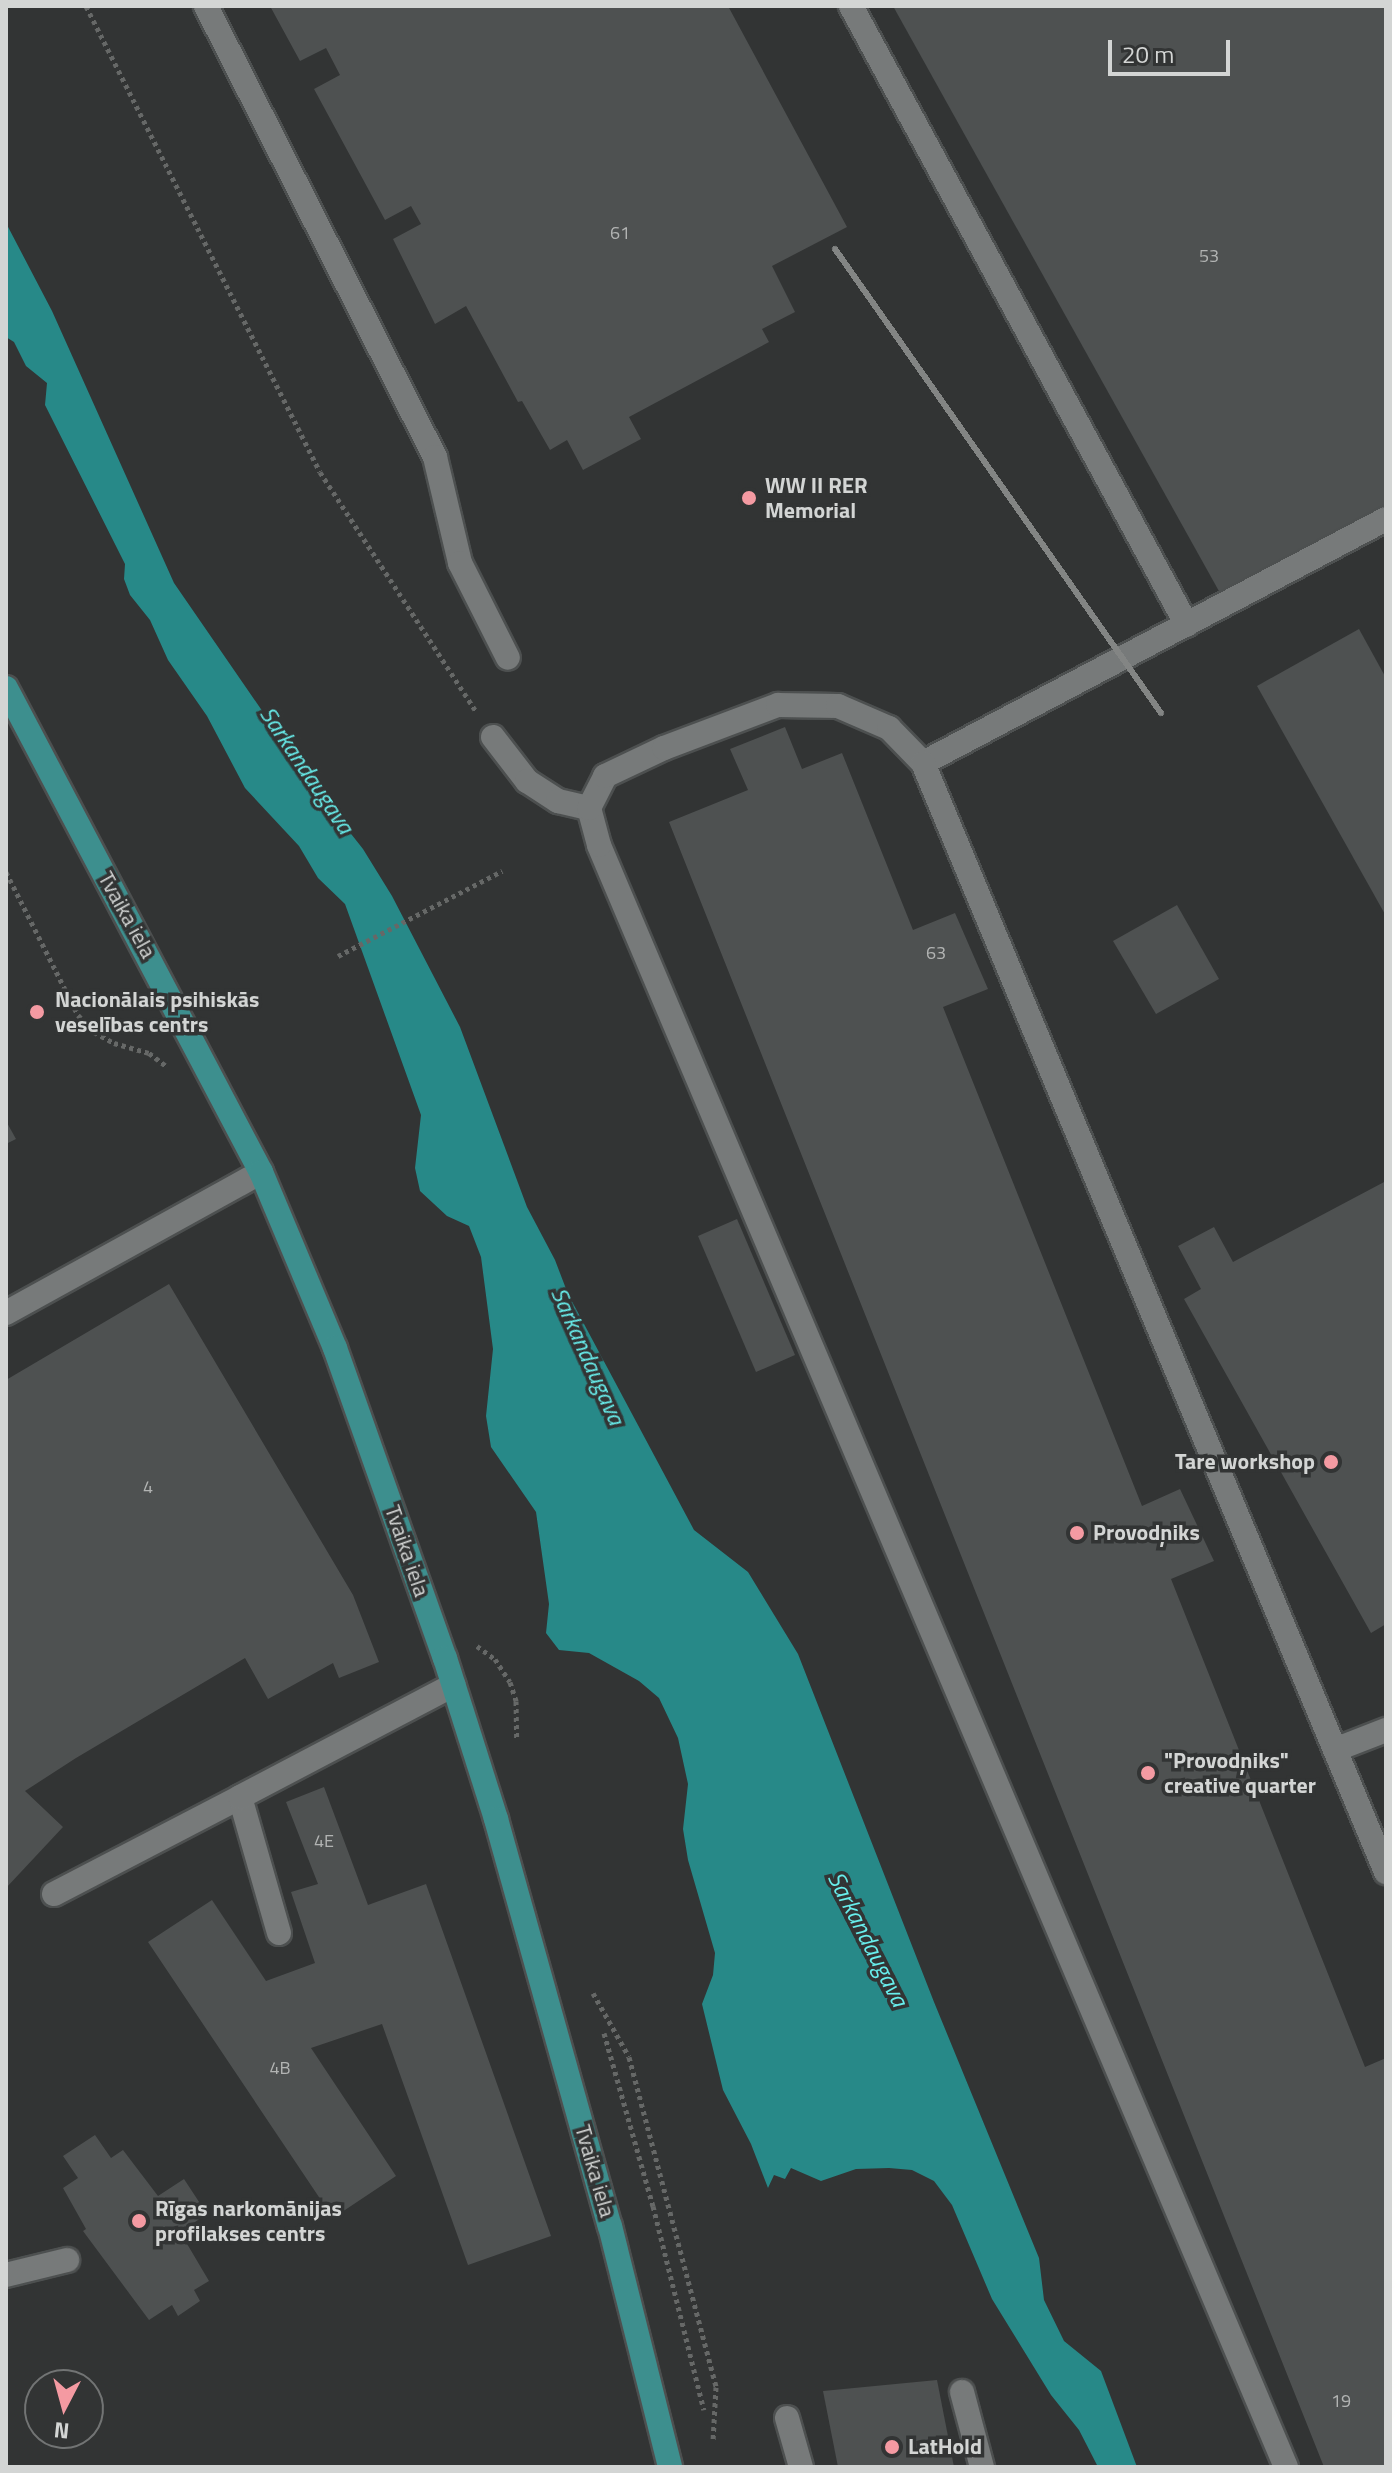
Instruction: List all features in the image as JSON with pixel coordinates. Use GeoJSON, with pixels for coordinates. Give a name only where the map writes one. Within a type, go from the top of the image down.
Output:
{"type":"FeatureCollection","features":[{"type":"Feature","properties":{"kind":"main road","name":"Tvaika iela"},"geometry":{"type":"LineString","coordinates":[[6,688],[261,1172],[335,1348],[453,1685],[496,1819],[610,2226],[670,2467]]}},
{"type":"Feature","properties":{"kind":"lane"},"geometry":{"type":"LineString","coordinates":[[206,6],[435,457],[460,563],[508,658]]}},
{"type":"Feature","properties":{"kind":"lane"},"geometry":{"type":"LineString","coordinates":[[851,6],[1187,625]]}},
{"type":"Feature","properties":{"kind":"lane"},"geometry":{"type":"LineString","coordinates":[[923,763],[1386,519]]}},
{"type":"Feature","properties":{"kind":"lane"},"geometry":{"type":"LineString","coordinates":[[1286,2467],[599,845],[589,808],[605,776],[664,748],[778,705],[838,706],[889,728],[923,763],[1386,1872]]}},
{"type":"Feature","properties":{"kind":"lane"},"geometry":{"type":"LineString","coordinates":[[493,737],[527,781],[558,801],[589,808]]}},
{"type":"Feature","properties":{"kind":"lane"},"geometry":{"type":"LineString","coordinates":[[6,1313],[261,1172]]}},
{"type":"Feature","properties":{"kind":"lane"},"geometry":{"type":"LineString","coordinates":[[54,1894],[453,1685]]}},
{"type":"Feature","properties":{"kind":"lane"},"geometry":{"type":"LineString","coordinates":[[1337,1749],[1386,1730]]}},
{"type":"Feature","properties":{"kind":"lane"},"geometry":{"type":"LineString","coordinates":[[240,1797],[279,1933]]}},
{"type":"Feature","properties":{"kind":"lane"},"geometry":{"type":"LineString","coordinates":[[6,2275],[67,2260]]}},
{"type":"Feature","properties":{"kind":"lane"},"geometry":{"type":"LineString","coordinates":[[962,2392],[982,2467]]}},
{"type":"Feature","properties":{"kind":"lane"},"geometry":{"type":"LineString","coordinates":[[787,2418],[801,2467]]}},
{"type":"Feature","properties":{"kind":"path"},"geometry":{"type":"LineString","coordinates":[[86,6],[320,472],[493,737]]}},
{"type":"Feature","properties":{"kind":"path"},"geometry":{"type":"LineString","coordinates":[[338,956],[502,871]]}},
{"type":"Feature","properties":{"kind":"path"},"geometry":{"type":"LineString","coordinates":[[6,872],[78,1015],[94,1032],[114,1043],[149,1053],[167,1067]]}},
{"type":"Feature","properties":{"kind":"path"},"geometry":{"type":"LineString","coordinates":[[473,1643],[495,1659],[510,1682],[516,1701],[517,1740]]}},
{"type":"Feature","properties":{"kind":"path"},"geometry":{"type":"LineString","coordinates":[[593,1993],[629,2057],[716,2387],[713,2441]]}},
{"type":"Feature","properties":{"kind":"path"},"geometry":{"type":"LineString","coordinates":[[604,2033],[704,2410]]}},
{"type":"Feature","properties":{"kind":"water","name":"Sarkandaugava"},"geometry":{"type":"Polygon","coordinates":[[[6,223],[52,311],[174,583],[318,792],[363,849],[392,896],[460,1027],[527,1207],[555,1260],[568,1294],[694,1530],[748,1572],[798,1654],[934,2002],[1039,2258],[1044,2300],[1064,2341],[1101,2371],[1137,2467],[1098,2467],[1079,2430],[1051,2395],[992,2299],[952,2205],[934,2181],[912,2170],[889,2168],[856,2169],[821,2181],[791,2168],[785,2179],[774,2175],[768,2188],[751,2144],[723,2090],[702,2004],[713,1975],[715,1953],[688,1860],[683,1829],[688,1784],[678,1738],[659,1698],[639,1681],[589,1653],[559,1650],[546,1633],[549,1604],[536,1512],[491,1447],[486,1416],[493,1349],[481,1257],[469,1226],[447,1216],[420,1191],[415,1168],[421,1115],[345,904],[318,878],[299,846],[245,788],[207,716],[168,660],[150,620],[130,595],[124,579],[125,564],[45,405],[47,383],[26,366],[14,342],[6,337],[6,223]]]}},
{"type":"Feature","properties":{"kind":"building"},"geometry":{"type":"Polygon","coordinates":[[[270,6],[728,6],[847,227],[772,266],[795,312],[762,329],[769,342],[629,417],[641,439],[583,470],[567,440],[550,450],[522,401],[518,402],[466,306],[435,324],[393,239],[421,224],[411,206],[385,220],[314,89],[340,75],[326,48],[300,61],[270,6]]]}},
{"type":"Feature","properties":{"kind":"building"},"geometry":{"type":"Polygon","coordinates":[[[893,6],[1386,6],[1386,506],[1220,593],[893,6]]]}},
{"type":"Feature","properties":{"kind":"building"},"geometry":{"type":"Polygon","coordinates":[[[1359,629],[1386,678],[1386,916],[1257,686],[1359,629]]]}},
{"type":"Feature","properties":{"kind":"building","name":"Provodņiks"},"geometry":{"type":"Polygon","coordinates":[[[785,727],[802,769],[842,753],[913,930],[955,913],[988,989],[943,1007],[1142,1506],[1180,1489],[1214,1561],[1171,1579],[1365,2067],[1386,2058],[1386,2467],[1324,2467],[669,822],[748,790],[730,749],[785,727]]]}},
{"type":"Feature","properties":{"kind":"building"},"geometry":{"type":"Polygon","coordinates":[[[1177,905],[1219,979],[1156,1014],[1113,941],[1177,905]]]}},
{"type":"Feature","properties":{"kind":"building"},"geometry":{"type":"Polygon","coordinates":[[[6,1121],[16,1139],[6,1144],[6,1121]]]}},
{"type":"Feature","properties":{"kind":"building","name":"Tare workshop"},"geometry":{"type":"Polygon","coordinates":[[[1386,1181],[1386,1624],[1371,1633],[1184,1299],[1201,1289],[1178,1246],[1214,1227],[1233,1262],[1386,1181]]]}},
{"type":"Feature","properties":{"kind":"building"},"geometry":{"type":"Polygon","coordinates":[[[737,1219],[795,1355],[756,1372],[698,1236],[737,1219]]]}},
{"type":"Feature","properties":{"kind":"building"},"geometry":{"type":"Polygon","coordinates":[[[169,1284],[353,1595],[379,1662],[339,1678],[333,1663],[268,1699],[245,1658],[76,1758],[25,1791],[63,1827],[6,1888],[6,1380],[169,1284]]]}},
{"type":"Feature","properties":{"kind":"building"},"geometry":{"type":"Polygon","coordinates":[[[324,1787],[368,1905],[426,1884],[551,2236],[468,2265],[382,2024],[311,2048],[396,2176],[333,2218],[148,1942],[212,1900],[266,1981],[315,1963],[291,1892],[318,1884],[286,1802],[324,1787]]]}},
{"type":"Feature","properties":{"kind":"building","name":"Rīgas narkomānijas profilakses centrs"},"geometry":{"type":"Polygon","coordinates":[[[95,2135],[111,2158],[123,2150],[158,2196],[184,2179],[207,2214],[180,2232],[209,2281],[194,2290],[200,2301],[178,2316],[172,2305],[149,2320],[83,2231],[86,2229],[63,2188],[78,2178],[63,2156],[95,2135]]]}},
{"type":"Feature","properties":{"kind":"building"},"geometry":{"type":"Polygon","coordinates":[[[937,2380],[954,2467],[838,2467],[823,2391],[937,2380]]]}},
{"type":"Feature","properties":{"kind":"railway"},"geometry":{"type":"LineString","coordinates":[[835,249],[1161,713]]}},
{"type":"Feature","properties":{"kind":"place","name":"WW II RER Memorial"},"geometry":{"type":"Point","coordinates":[749,498]}},
{"type":"Feature","properties":{"kind":"place","name":"Nacionālais psihiskās veselības centrs"},"geometry":{"type":"Point","coordinates":[37,1012]}},
{"type":"Feature","properties":{"kind":"place","name":"Tare workshop"},"geometry":{"type":"Point","coordinates":[1331,1462]}},
{"type":"Feature","properties":{"kind":"place","name":"Provodņiks"},"geometry":{"type":"Point","coordinates":[1077,1533]}},
{"type":"Feature","properties":{"kind":"place","name":"\"Provodņiks\" creative quarter"},"geometry":{"type":"Point","coordinates":[1148,1773]}},
{"type":"Feature","properties":{"kind":"place","name":"Rīgas narkomānijas profilakses centrs"},"geometry":{"type":"Point","coordinates":[139,2221]}},
{"type":"Feature","properties":{"kind":"place","name":"LatHold"},"geometry":{"type":"Point","coordinates":[892,2447]}}]}
